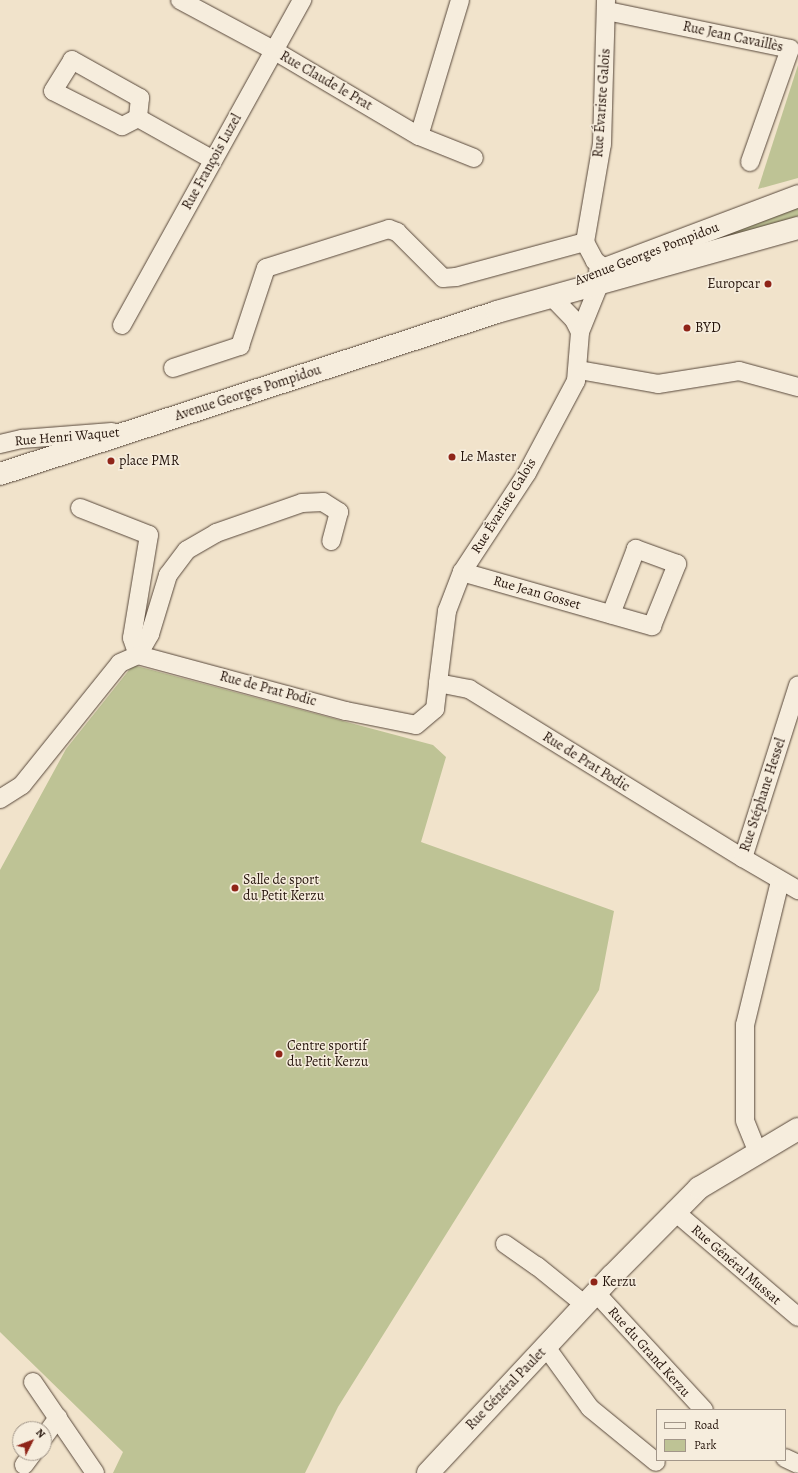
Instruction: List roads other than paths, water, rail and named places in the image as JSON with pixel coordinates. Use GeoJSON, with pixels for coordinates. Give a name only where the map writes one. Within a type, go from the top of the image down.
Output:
{"type":"FeatureCollection","features":[{"type":"Feature","properties":{"kind":"main road","name":"Avenue Georges Pompidou"},"geometry":{"type":"LineString","coordinates":[[497,312],[552,297],[602,278],[798,196]]}},
{"type":"Feature","properties":{"kind":"main road","name":"Avenue Georges Pompidou"},"geometry":{"type":"LineString","coordinates":[[0,474],[602,278],[798,228]]}},
{"type":"Feature","properties":{"kind":"main road","name":"Rue Général Paulet"},"geometry":{"type":"LineString","coordinates":[[428,1473],[674,1211],[699,1188],[798,1129]]}},
{"type":"Feature","properties":{"kind":"street","name":"Rue Claude le Prat"},"geometry":{"type":"LineString","coordinates":[[180,0],[275,51],[419,136],[474,158]]}},
{"type":"Feature","properties":{"kind":"street","name":"Rue François Luzel"},"geometry":{"type":"LineString","coordinates":[[122,324],[302,0]]}},
{"type":"Feature","properties":{"kind":"street"},"geometry":{"type":"LineString","coordinates":[[419,136],[460,0]]}},
{"type":"Feature","properties":{"kind":"street","name":"Rue Jean Cavaillès"},"geometry":{"type":"LineString","coordinates":[[606,5],[790,49],[750,162]]}},
{"type":"Feature","properties":{"kind":"street","name":"Rue Évariste Galois"},"geometry":{"type":"LineString","coordinates":[[585,242],[588,214],[602,144],[606,5]]}},
{"type":"Feature","properties":{"kind":"street"},"geometry":{"type":"LineString","coordinates":[[72,60],[140,98],[138,118],[122,126],[53,91],[72,60]]}},
{"type":"Feature","properties":{"kind":"street"},"geometry":{"type":"LineString","coordinates":[[138,118],[213,160]]}},
{"type":"Feature","properties":{"kind":"street"},"geometry":{"type":"LineString","coordinates":[[173,368],[240,346],[266,268],[389,229],[397,232],[443,278],[456,277],[585,242],[595,260],[602,278]]}},
{"type":"Feature","properties":{"kind":"street","name":"Rue Évariste Galois"},"geometry":{"type":"LineString","coordinates":[[438,683],[447,610],[462,572],[526,473],[576,382],[579,370],[580,332],[602,278]]}},
{"type":"Feature","properties":{"kind":"street"},"geometry":{"type":"LineString","coordinates":[[552,297],[574,320],[580,332]]}},
{"type":"Feature","properties":{"kind":"street"},"geometry":{"type":"LineString","coordinates":[[579,370],[658,384],[739,371],[798,387]]}},
{"type":"Feature","properties":{"kind":"street","name":"Rue Henri Waquet"},"geometry":{"type":"LineString","coordinates":[[0,444],[22,439],[134,431]]}},
{"type":"Feature","properties":{"kind":"street"},"geometry":{"type":"LineString","coordinates":[[0,799],[22,785],[120,663],[138,655],[150,634],[168,575],[186,550],[210,536],[302,503],[323,502],[339,512],[331,541]]}},
{"type":"Feature","properties":{"kind":"street"},"geometry":{"type":"LineString","coordinates":[[80,508],[149,535],[132,638],[138,655]]}},
{"type":"Feature","properties":{"kind":"street","name":"Rue Jean Gosset"},"geometry":{"type":"LineString","coordinates":[[462,572],[611,614]]}},
{"type":"Feature","properties":{"kind":"street","name":"Rue de Prat Podic"},"geometry":{"type":"LineString","coordinates":[[138,655],[346,710],[416,725],[435,709],[438,683],[469,689],[780,881],[798,890]]}},
{"type":"Feature","properties":{"kind":"street","name":"Rue Stéphane Hessel"},"geometry":{"type":"LineString","coordinates":[[743,858],[791,733],[798,686]]}},
{"type":"Feature","properties":{"kind":"street"},"geometry":{"type":"LineString","coordinates":[[758,1153],[745,1120],[745,1025],[780,881]]}},
{"type":"Feature","properties":{"kind":"street","name":"Rue Général Mussat"},"geometry":{"type":"LineString","coordinates":[[674,1211],[798,1317]]}},
{"type":"Feature","properties":{"kind":"street"},"geometry":{"type":"LineString","coordinates":[[505,1244],[590,1299]]}},
{"type":"Feature","properties":{"kind":"street","name":"Rue du Grand Kerzu"},"geometry":{"type":"LineString","coordinates":[[590,1299],[703,1409]]}},
{"type":"Feature","properties":{"kind":"street"},"geometry":{"type":"LineString","coordinates":[[546,1347],[590,1408],[656,1462]]}},
{"type":"Feature","properties":{"kind":"street"},"geometry":{"type":"LineString","coordinates":[[33,1382],[95,1473]]}},
{"type":"Feature","properties":{"kind":"street"},"geometry":{"type":"LineString","coordinates":[[52,1426],[58,1418]]}},
{"type":"Feature","properties":{"kind":"street"},"geometry":{"type":"LineString","coordinates":[[786,1458],[798,1464]]}},
{"type":"Feature","properties":{"kind":"place","name":"Europcar"},"geometry":{"type":"Point","coordinates":[768,284]}},
{"type":"Feature","properties":{"kind":"place","name":"BYD"},"geometry":{"type":"Point","coordinates":[687,328]}},
{"type":"Feature","properties":{"kind":"place","name":"Le Master"},"geometry":{"type":"Point","coordinates":[452,457]}},
{"type":"Feature","properties":{"kind":"place","name":"place PMR"},"geometry":{"type":"Point","coordinates":[111,461]}},
{"type":"Feature","properties":{"kind":"place","name":"Salle de sport du Petit Kerzu"},"geometry":{"type":"Point","coordinates":[235,888]}},
{"type":"Feature","properties":{"kind":"place","name":"Centre sportif du Petit Kerzu"},"geometry":{"type":"Point","coordinates":[279,1054]}},
{"type":"Feature","properties":{"kind":"place","name":"Kerzu"},"geometry":{"type":"Point","coordinates":[594,1282]}}]}
